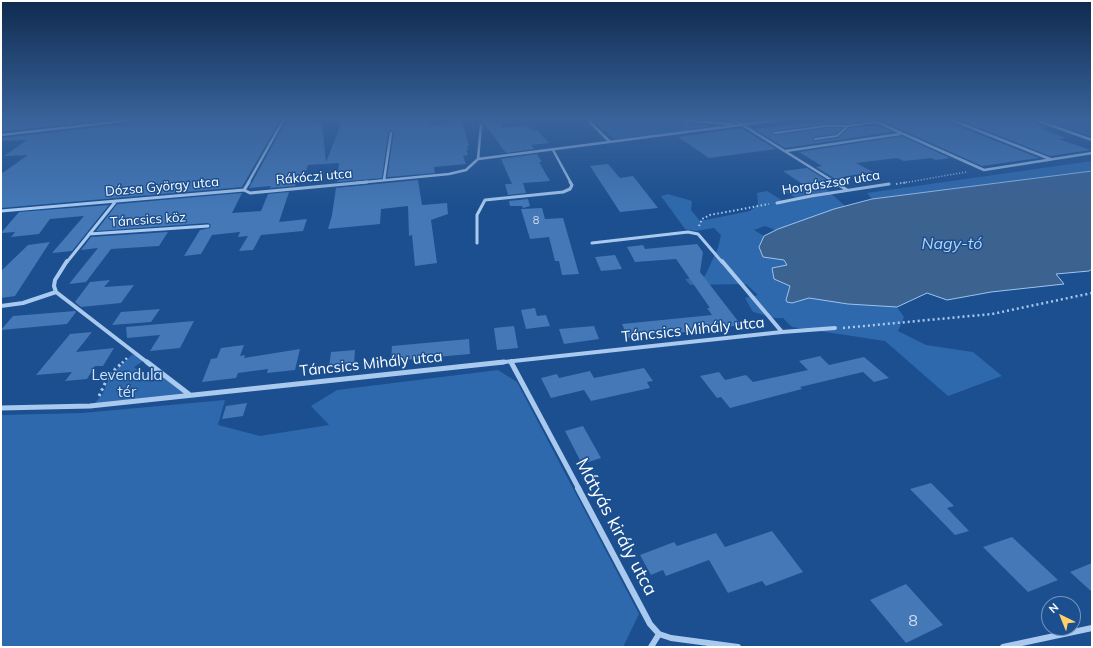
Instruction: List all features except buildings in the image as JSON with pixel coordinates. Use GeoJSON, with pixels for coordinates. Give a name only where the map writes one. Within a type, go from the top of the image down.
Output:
{"type":"FeatureCollection","features":[{"type":"Feature","properties":{"kind":"street"},"geometry":{"type":"LineString","coordinates":[[244,190],[267,149]]}},
{"type":"Feature","properties":{"kind":"street"},"geometry":{"type":"LineString","coordinates":[[384,180],[389,149]]}},
{"type":"Feature","properties":{"kind":"street"},"geometry":{"type":"LineString","coordinates":[[478,159],[479,149]]}},
{"type":"Feature","properties":{"kind":"street","name":"Rákóczi utca"},"geometry":{"type":"LineString","coordinates":[[244,190],[250,193],[457,172],[473,165],[478,159],[558,149]]}},
{"type":"Feature","properties":{"kind":"street"},"geometry":{"type":"LineString","coordinates":[[782,149],[847,190]]}},
{"type":"Feature","properties":{"kind":"street"},"geometry":{"type":"LineString","coordinates":[[785,151],[797,149]]}},
{"type":"Feature","properties":{"kind":"street"},"geometry":{"type":"LineString","coordinates":[[936,149],[984,170],[1092,153]]}},
{"type":"Feature","properties":{"kind":"street"},"geometry":{"type":"LineString","coordinates":[[1026,149],[1050,159]]}},
{"type":"Feature","properties":{"kind":"street"},"geometry":{"type":"LineString","coordinates":[[477,243],[477,215],[484,200],[563,192],[570,189],[572,184],[553,150]]}},
{"type":"Feature","properties":{"kind":"street","name":"Horgászsor utca"},"geometry":{"type":"LineString","coordinates":[[777,203],[847,190],[890,184]]}},
{"type":"Feature","properties":{"kind":"street","name":"Dózsa György utca"},"geometry":{"type":"LineString","coordinates":[[1,211],[244,190]]}},
{"type":"Feature","properties":{"kind":"street"},"geometry":{"type":"LineString","coordinates":[[116,201],[55,280],[54,286],[56,292],[190,395]]}},
{"type":"Feature","properties":{"kind":"street","name":"Táncsics köz"},"geometry":{"type":"LineString","coordinates":[[90,234],[208,226]]}},
{"type":"Feature","properties":{"kind":"street"},"geometry":{"type":"LineString","coordinates":[[592,243],[693,232],[698,234],[782,332]]}},
{"type":"Feature","properties":{"kind":"street"},"geometry":{"type":"LineString","coordinates":[[1,306],[23,304],[56,292]]}},
{"type":"Feature","properties":{"kind":"street","name":"Táncsics Mihály utca"},"geometry":{"type":"LineString","coordinates":[[1,408],[90,406],[782,332],[835,328]]}},
{"type":"Feature","properties":{"kind":"street","name":"Mátyás király utca"},"geometry":{"type":"LineString","coordinates":[[511,361],[650,624],[659,634]]}},
{"type":"Feature","properties":{"kind":"street"},"geometry":{"type":"LineString","coordinates":[[1003,647],[1092,628]]}},
{"type":"Feature","properties":{"kind":"street"},"geometry":{"type":"LineString","coordinates":[[651,647],[659,634],[671,638],[738,647]]}},
{"type":"Feature","properties":{"kind":"path"},"geometry":{"type":"LineString","coordinates":[[890,184],[984,170]]}},
{"type":"Feature","properties":{"kind":"path"},"geometry":{"type":"LineString","coordinates":[[693,232],[698,227],[702,219],[710,215],[777,203]]}},
{"type":"Feature","properties":{"kind":"path"},"geometry":{"type":"LineString","coordinates":[[835,328],[992,314],[1092,293]]}},
{"type":"Feature","properties":{"kind":"path"},"geometry":{"type":"LineString","coordinates":[[90,406],[100,395],[109,375],[134,352]]}},
{"type":"Feature","properties":{"kind":"green space"},"geometry":{"type":"Polygon","coordinates":[[[1092,161],[1092,171],[872,199],[867,193],[1092,161]]]}},
{"type":"Feature","properties":{"kind":"green space"},"geometry":{"type":"Polygon","coordinates":[[[825,188],[845,206],[775,230],[765,226],[754,230],[764,236],[759,247],[784,260],[788,266],[772,268],[774,279],[790,286],[786,300],[792,303],[809,298],[848,304],[897,307],[904,317],[898,331],[926,345],[973,352],[1002,376],[948,396],[885,341],[792,327],[783,318],[775,318],[753,312],[745,298],[758,295],[746,284],[690,285],[685,279],[705,276],[718,248],[721,235],[714,228],[696,231],[685,229],[661,196],[668,194],[692,201],[691,210],[700,221],[750,211],[758,204],[757,193],[767,191],[786,203],[799,200],[781,189],[825,188]]]}},
{"type":"Feature","properties":{"kind":"green space","name":"Levendula tér"},"geometry":{"type":"Polygon","coordinates":[[[133,354],[143,361],[134,367],[152,382],[163,377],[185,394],[94,404],[102,395],[111,375],[133,354]]]}},
{"type":"Feature","properties":{"kind":"green space"},"geometry":{"type":"Polygon","coordinates":[[[498,370],[517,382],[639,614],[623,647],[1,647],[1,415],[82,413],[225,400],[218,425],[260,436],[329,425],[311,406],[337,390],[498,370]]]}},
{"type":"Feature","properties":{"kind":"water","name":"Nagy-tó"},"geometry":{"type":"Polygon","coordinates":[[[1092,171],[1092,269],[1089,271],[1056,274],[1064,284],[991,292],[947,300],[927,293],[897,307],[848,304],[809,298],[792,303],[787,302],[786,300],[790,286],[774,279],[772,268],[787,265],[784,260],[763,257],[759,247],[764,236],[778,229],[834,209],[872,199],[1092,171]]]}}]}
